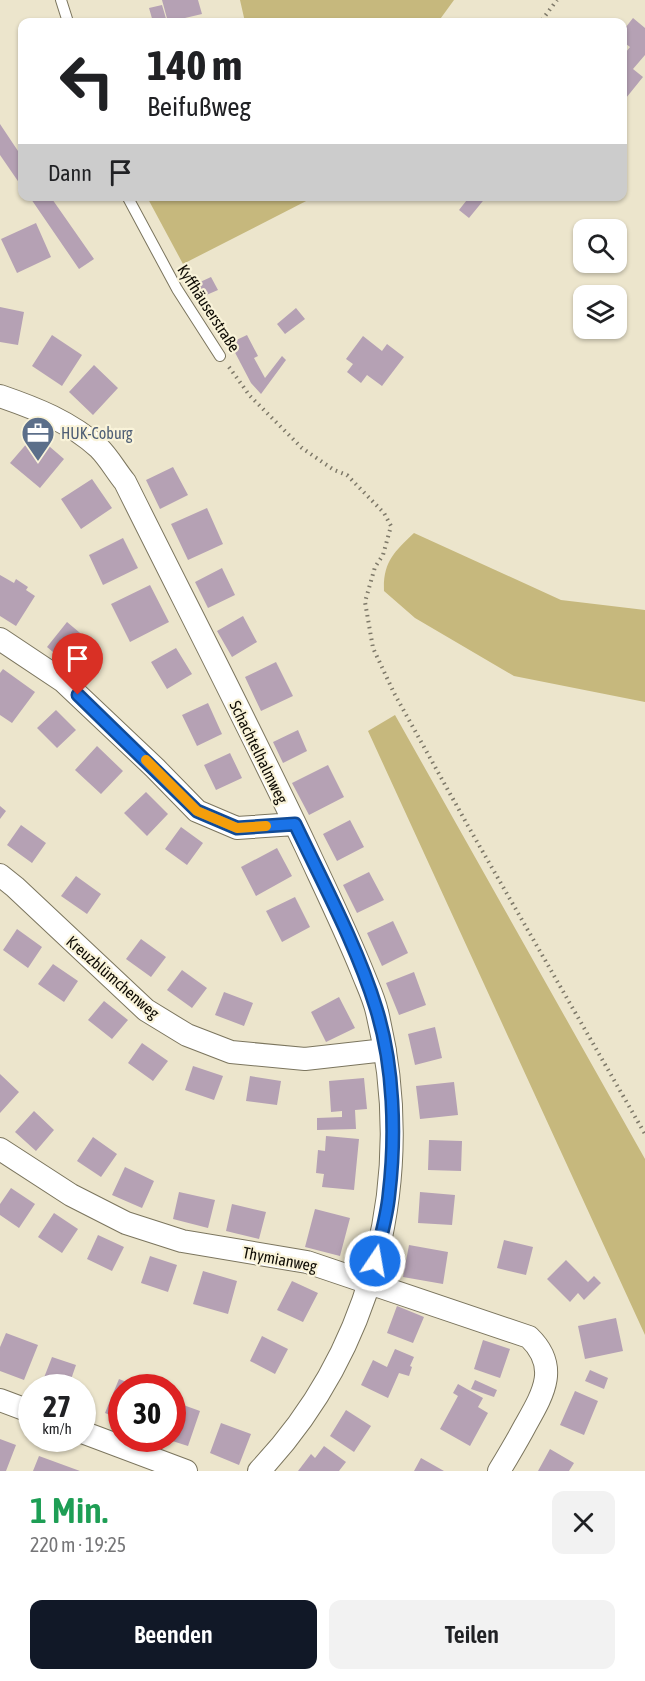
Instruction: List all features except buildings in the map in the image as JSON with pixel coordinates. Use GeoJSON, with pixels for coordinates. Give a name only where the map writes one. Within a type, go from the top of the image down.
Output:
{"type":"FeatureCollection","features":[{"type":"Feature","properties":{"kind":"street","name":"Schachtelhalmweg"},"geometry":{"type":"LineString","coordinates":[[0,396],[32,407],[61,421],[99,449],[124,482],[295,824],[348,938],[377,1009],[390,1074],[392,1124],[389,1195],[371,1284],[347,1344],[320,1392],[284,1445],[259,1471]]}},
{"type":"Feature","properties":{"kind":"street"},"geometry":{"type":"LineString","coordinates":[[0,639],[63,681],[197,811],[237,828],[295,824]]}},
{"type":"Feature","properties":{"kind":"street","name":"Kreuzblümchenweg"},"geometry":{"type":"LineString","coordinates":[[0,875],[15,886],[146,1010],[187,1035],[231,1052],[305,1059],[385,1050]]}},
{"type":"Feature","properties":{"kind":"street","name":"Thymianweg"},"geometry":{"type":"LineString","coordinates":[[0,1149],[71,1195],[126,1223],[182,1241],[307,1262],[529,1337],[539,1347],[545,1362],[547,1377],[542,1396],[499,1471]]}},
{"type":"Feature","properties":{"kind":"street"},"geometry":{"type":"LineString","coordinates":[[0,1400],[18,1407]]}},
{"type":"Feature","properties":{"kind":"street"},"geometry":{"type":"LineString","coordinates":[[96,1437],[186,1471]]}},
{"type":"Feature","properties":{"kind":"lane"},"geometry":{"type":"LineString","coordinates":[[61,0],[68,18]]}},
{"type":"Feature","properties":{"kind":"lane","name":"Kyffhäuserstraße"},"geometry":{"type":"LineString","coordinates":[[130,201],[177,289],[220,356]]}},
{"type":"Feature","properties":{"kind":"path"},"geometry":{"type":"LineString","coordinates":[[544,18],[557,0]]}},
{"type":"Feature","properties":{"kind":"path","name":"Kyffhäuserstraße"},"geometry":{"type":"LineString","coordinates":[[220,356],[250,396],[302,448],[334,470],[346,475],[384,513],[391,526],[383,555],[375,567],[365,602],[373,648],[394,693],[468,826],[645,1134]]}},
{"type":"Feature","properties":{"kind":"shaded area"},"geometry":{"type":"Polygon","coordinates":[[[240,0],[454,0],[441,18],[244,18],[240,0]]]}},
{"type":"Feature","properties":{"kind":"shaded area"},"geometry":{"type":"Polygon","coordinates":[[[149,201],[306,201],[183,264],[149,201]]]}},
{"type":"Feature","properties":{"kind":"shaded area"},"geometry":{"type":"Polygon","coordinates":[[[414,533],[561,600],[645,610],[645,702],[514,676],[415,618],[384,591],[385,572],[391,558],[414,533]]]}},
{"type":"Feature","properties":{"kind":"shaded area"},"geometry":{"type":"Polygon","coordinates":[[[395,715],[645,1159],[645,1335],[368,731],[395,715]]]}},
{"type":"Feature","properties":{"kind":"slow traffic"},"geometry":{"type":"LineString","coordinates":[[146,760],[197,811],[237,828],[266,826]]}},
{"type":"Feature","properties":{"kind":"place","name":"HUK-Coburg"},"geometry":{"type":"Point","coordinates":[38,462]}},
{"type":"Feature","properties":{"kind":"route"},"geometry":{"type":"LineString","coordinates":[[78,695],[197,811],[237,828],[295,824],[348,938],[377,1009],[390,1074],[392,1124],[389,1195],[375,1261]]}}]}
